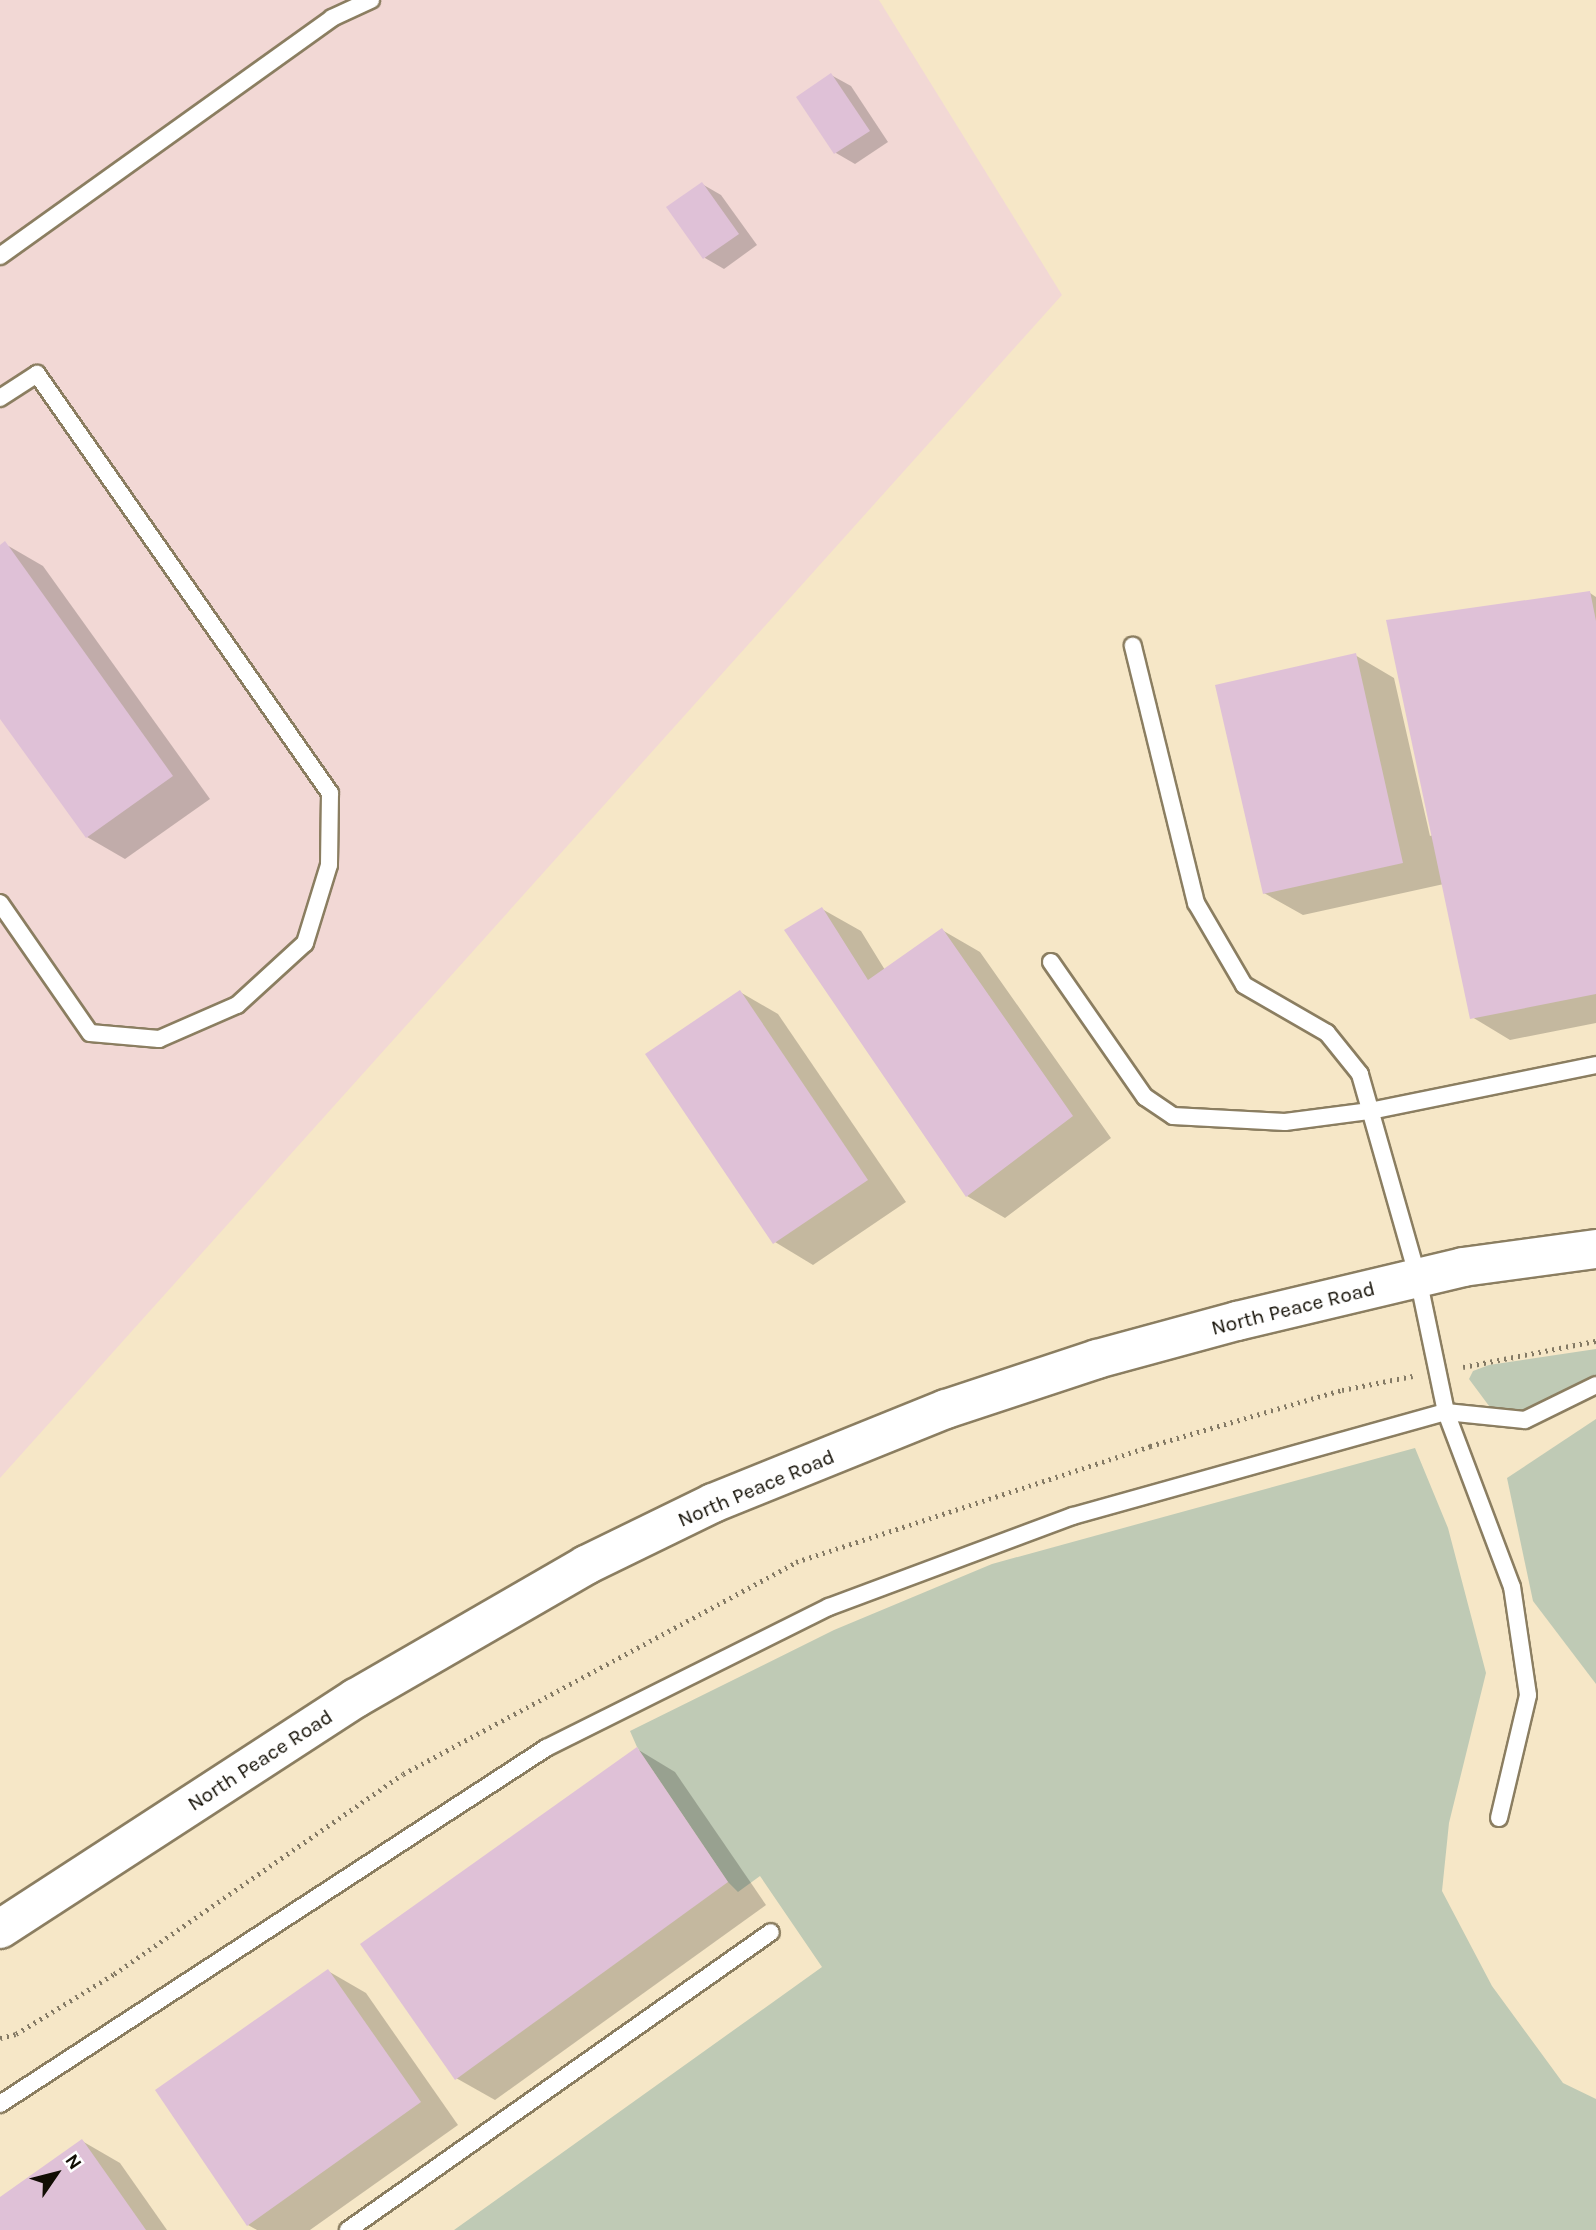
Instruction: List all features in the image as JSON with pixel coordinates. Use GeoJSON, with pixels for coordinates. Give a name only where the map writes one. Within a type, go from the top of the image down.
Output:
{"type":"FeatureCollection","features":[{"type":"Feature","properties":{"kind":"main road","name":"North Peace Road"},"geometry":{"type":"LineString","coordinates":[[0,1929],[356,1698],[586,1565],[713,1503],[946,1409],[1097,1359],[1237,1321],[1463,1267],[1596,1249]]}},
{"type":"Feature","properties":{"kind":"lane"},"geometry":{"type":"LineString","coordinates":[[0,256],[332,18],[371,0]]}},
{"type":"Feature","properties":{"kind":"lane"},"geometry":{"type":"LineString","coordinates":[[0,398],[37,374],[330,793],[328,865],[305,943],[237,1005],[159,1039],[90,1033],[0,903]]}},
{"type":"Feature","properties":{"kind":"lane"},"geometry":{"type":"LineString","coordinates":[[1133,646],[1196,903],[1244,985],[1326,1032],[1360,1074],[1418,1278],[1446,1412],[1512,1587],[1528,1695],[1499,1818]]}},
{"type":"Feature","properties":{"kind":"lane"},"geometry":{"type":"LineString","coordinates":[[1051,962],[1145,1097],[1173,1116],[1286,1122],[1370,1111],[1596,1065]]}},
{"type":"Feature","properties":{"kind":"lane"},"geometry":{"type":"LineString","coordinates":[[0,2104],[546,1748],[829,1607],[1073,1516],[1446,1412],[1525,1420],[1596,1385]]}},
{"type":"Feature","properties":{"kind":"lane"},"geometry":{"type":"LineString","coordinates":[[348,2230],[771,1932]]}},
{"type":"Feature","properties":{"kind":"shaded area"},"geometry":{"type":"Polygon","coordinates":[[[0,0],[879,0],[1062,295],[0,1478],[0,0]]]}},
{"type":"Feature","properties":{"kind":"green space"},"geometry":{"type":"Polygon","coordinates":[[[1596,1349],[1596,1377],[1565,1390],[1536,1411],[1495,1414],[1469,1379],[1473,1371],[1489,1365],[1596,1349]]]}},
{"type":"Feature","properties":{"kind":"green space"},"geometry":{"type":"Polygon","coordinates":[[[1596,1419],[1596,1684],[1533,1601],[1507,1478],[1596,1419]]]}},
{"type":"Feature","properties":{"kind":"green space"},"geometry":{"type":"Polygon","coordinates":[[[1415,1448],[1448,1528],[1486,1673],[1449,1823],[1442,1891],[1492,1986],[1563,2083],[1596,2099],[1596,2230],[454,2230],[822,1967],[760,1876],[738,1892],[728,1882],[637,1747],[630,1731],[834,1630],[992,1564],[1415,1448]]]}},
{"type":"Feature","properties":{"kind":"building"},"geometry":{"type":"Polygon","coordinates":[[[831,73],[870,131],[834,154],[796,97],[831,73]]]}},
{"type":"Feature","properties":{"kind":"building"},"geometry":{"type":"Polygon","coordinates":[[[702,182],[739,234],[703,259],[666,207],[702,182]]]}},
{"type":"Feature","properties":{"kind":"building"},"geometry":{"type":"Polygon","coordinates":[[[5,541],[173,776],[86,838],[0,719],[0,545],[5,541]]]}},
{"type":"Feature","properties":{"kind":"building"},"geometry":{"type":"Polygon","coordinates":[[[1590,591],[1596,621],[1596,994],[1470,1019],[1386,620],[1590,591]]]}},
{"type":"Feature","properties":{"kind":"building"},"geometry":{"type":"Polygon","coordinates":[[[1356,653],[1403,863],[1263,894],[1215,685],[1356,653]]]}},
{"type":"Feature","properties":{"kind":"building"},"geometry":{"type":"Polygon","coordinates":[[[822,907],[868,980],[942,928],[1073,1116],[966,1197],[784,930],[822,907]]]}},
{"type":"Feature","properties":{"kind":"building"},"geometry":{"type":"Polygon","coordinates":[[[740,990],[868,1180],[773,1244],[645,1054],[740,990]]]}},
{"type":"Feature","properties":{"kind":"building"},"geometry":{"type":"Polygon","coordinates":[[[637,1747],[728,1882],[455,2080],[360,1944],[637,1747]]]}},
{"type":"Feature","properties":{"kind":"building"},"geometry":{"type":"Polygon","coordinates":[[[328,1969],[421,2102],[247,2226],[155,2090],[328,1969]]]}},
{"type":"Feature","properties":{"kind":"building"},"geometry":{"type":"Polygon","coordinates":[[[82,2139],[146,2230],[0,2230],[0,2197],[82,2139]]]}}]}
